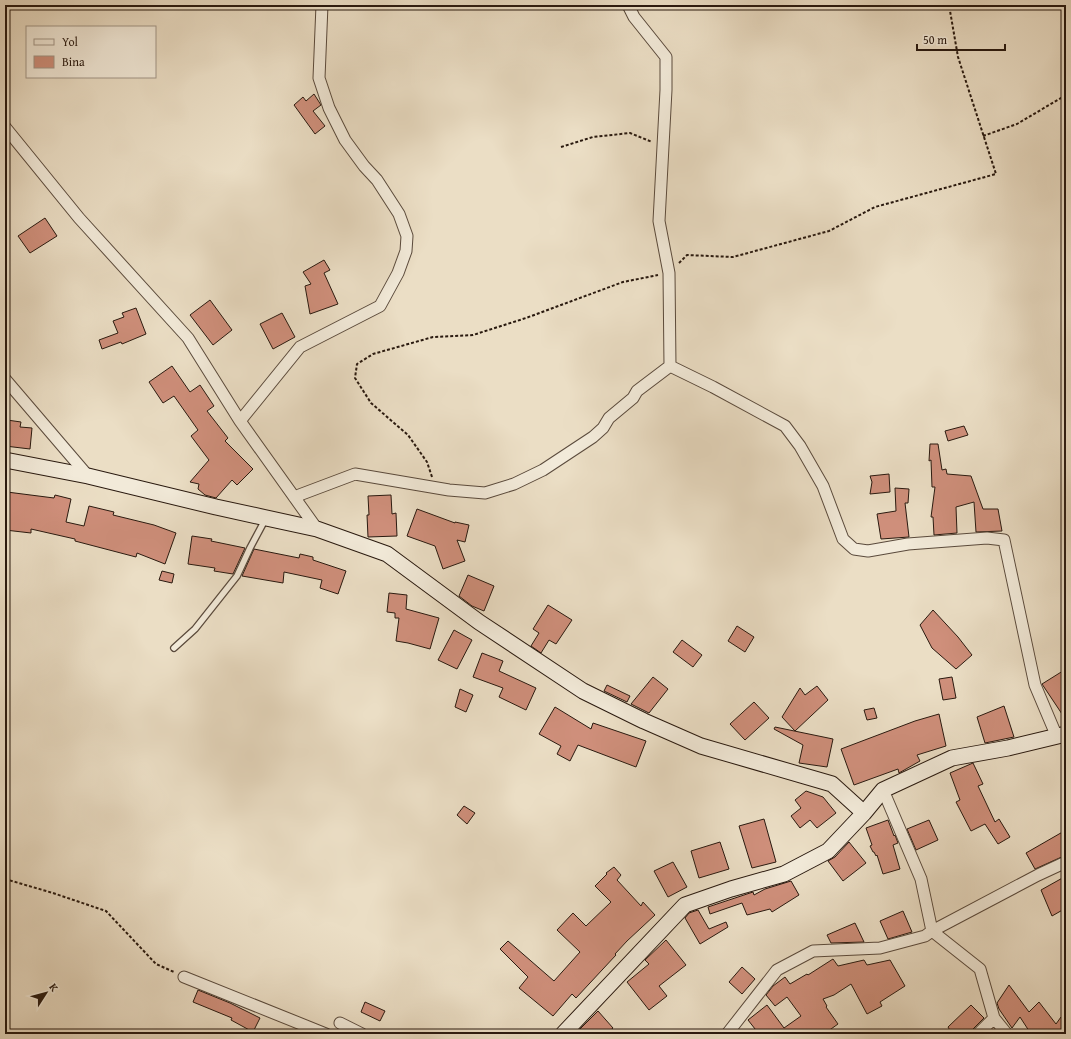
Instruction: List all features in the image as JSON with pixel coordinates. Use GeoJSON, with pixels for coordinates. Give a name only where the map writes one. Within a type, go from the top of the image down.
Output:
{"type":"FeatureCollection","features":[{"type":"Feature","properties":{"kind":"street"},"geometry":{"type":"LineString","coordinates":[[240,421],[300,347],[380,306],[398,273],[406,251],[407,236],[399,214],[377,180],[364,166],[346,140],[329,108],[319,78],[322,5]]}},
{"type":"Feature","properties":{"kind":"street"},"geometry":{"type":"LineString","coordinates":[[628,5],[634,17],[666,57],[666,90],[659,221],[669,273],[670,366]]}},
{"type":"Feature","properties":{"kind":"street"},"geometry":{"type":"LineString","coordinates":[[5,127],[79,218],[188,338],[240,421],[317,530]]}},
{"type":"Feature","properties":{"kind":"street"},"geometry":{"type":"LineString","coordinates":[[294,497],[355,474],[435,488],[485,493],[514,484],[543,470],[593,436],[602,428],[609,418],[633,398],[637,391],[670,366]]}},
{"type":"Feature","properties":{"kind":"street"},"geometry":{"type":"LineString","coordinates":[[563,1034],[685,904],[784,874],[828,851],[864,813],[883,790],[952,758],[1008,748],[1061,735],[1036,685],[1004,540],[987,538],[908,544],[868,551],[854,549],[843,539],[823,486],[800,446],[785,426],[714,387],[670,366]]}},
{"type":"Feature","properties":{"kind":"street"},"geometry":{"type":"LineString","coordinates":[[5,378],[88,476]]}},
{"type":"Feature","properties":{"kind":"street"},"geometry":{"type":"LineString","coordinates":[[5,460],[88,476],[317,530],[387,554],[479,622],[584,691],[644,721],[701,746],[832,784],[864,813]]}},
{"type":"Feature","properties":{"kind":"street"},"geometry":{"type":"LineString","coordinates":[[883,790],[921,879],[932,931],[980,969],[994,1018],[1007,1034]]}},
{"type":"Feature","properties":{"kind":"street"},"geometry":{"type":"LineString","coordinates":[[727,1034],[777,970],[813,951],[880,948],[924,936],[1038,875],[1066,862]]}},
{"type":"Feature","properties":{"kind":"street"},"geometry":{"type":"LineString","coordinates":[[184,977],[326,1034]]}},
{"type":"Feature","properties":{"kind":"street"},"geometry":{"type":"LineString","coordinates":[[978,1034],[994,1018]]}},
{"type":"Feature","properties":{"kind":"street"},"geometry":{"type":"LineString","coordinates":[[340,1023],[362,1034]]}},
{"type":"Feature","properties":{"kind":"lane"},"geometry":{"type":"LineString","coordinates":[[174,648],[195,629],[237,576],[266,518]]}},
{"type":"Feature","properties":{"kind":"path"},"geometry":{"type":"LineString","coordinates":[[435,488],[427,462],[408,435],[371,403],[355,378],[357,364],[373,354],[433,337],[473,335],[526,318],[624,282],[669,273],[687,255],[733,257],[829,231],[875,207],[996,174],[958,57],[949,5]]}},
{"type":"Feature","properties":{"kind":"path"},"geometry":{"type":"LineString","coordinates":[[983,136],[1017,124],[1066,95]]}},
{"type":"Feature","properties":{"kind":"path"},"geometry":{"type":"LineString","coordinates":[[561,147],[593,137],[630,133],[662,147]]}},
{"type":"Feature","properties":{"kind":"path"},"geometry":{"type":"LineString","coordinates":[[5,879],[53,893],[106,912],[156,964],[184,977]]}},
{"type":"Feature","properties":{"kind":"building"},"geometry":{"type":"Polygon","coordinates":[[[314,94],[321,105],[313,111],[325,126],[315,134],[294,105],[303,97],[306,101],[314,94]]]}},
{"type":"Feature","properties":{"kind":"building"},"geometry":{"type":"Polygon","coordinates":[[[45,218],[57,236],[30,253],[18,236],[45,218]]]}},
{"type":"Feature","properties":{"kind":"building"},"geometry":{"type":"Polygon","coordinates":[[[324,260],[330,270],[324,273],[338,304],[310,314],[305,286],[311,284],[303,272],[324,260]]]}},
{"type":"Feature","properties":{"kind":"building"},"geometry":{"type":"Polygon","coordinates":[[[210,300],[232,330],[213,345],[190,315],[210,300]]]}},
{"type":"Feature","properties":{"kind":"building"},"geometry":{"type":"Polygon","coordinates":[[[136,308],[146,334],[122,344],[121,342],[102,349],[99,340],[118,333],[113,321],[124,317],[122,313],[136,308]]]}},
{"type":"Feature","properties":{"kind":"building"},"geometry":{"type":"Polygon","coordinates":[[[282,313],[295,337],[273,349],[260,324],[282,313]]]}},
{"type":"Feature","properties":{"kind":"building"},"geometry":{"type":"Polygon","coordinates":[[[172,366],[190,392],[200,385],[214,406],[207,411],[228,438],[225,441],[253,469],[237,485],[232,480],[216,498],[205,495],[198,489],[199,484],[190,482],[209,460],[191,436],[198,430],[174,396],[163,403],[149,382],[172,366]]]}},
{"type":"Feature","properties":{"kind":"building"},"geometry":{"type":"Polygon","coordinates":[[[7,420],[21,422],[20,427],[32,428],[30,449],[5,446],[7,420]]]}},
{"type":"Feature","properties":{"kind":"building"},"geometry":{"type":"Polygon","coordinates":[[[964,426],[968,435],[948,441],[945,431],[964,426]]]}},
{"type":"Feature","properties":{"kind":"building"},"geometry":{"type":"Polygon","coordinates":[[[930,444],[938,444],[942,470],[946,469],[947,474],[971,476],[983,509],[998,509],[1002,531],[976,532],[974,502],[956,507],[957,533],[934,535],[933,517],[931,517],[935,487],[932,487],[931,460],[929,461],[930,444]]]}},
{"type":"Feature","properties":{"kind":"building"},"geometry":{"type":"Polygon","coordinates":[[[889,474],[890,492],[870,494],[872,482],[870,476],[889,474]]]}},
{"type":"Feature","properties":{"kind":"building"},"geometry":{"type":"Polygon","coordinates":[[[895,488],[909,489],[908,503],[905,503],[909,537],[881,539],[877,514],[896,511],[895,488]]]}},
{"type":"Feature","properties":{"kind":"building"},"geometry":{"type":"Polygon","coordinates":[[[7,492],[54,498],[55,495],[71,499],[66,522],[84,526],[89,506],[114,512],[113,515],[154,525],[176,533],[165,564],[137,553],[136,557],[75,541],[75,539],[31,529],[31,533],[5,530],[7,492]]]}},
{"type":"Feature","properties":{"kind":"building"},"geometry":{"type":"Polygon","coordinates":[[[391,495],[392,514],[396,513],[397,536],[368,537],[368,496],[391,495]]]}},
{"type":"Feature","properties":{"kind":"building"},"geometry":{"type":"Polygon","coordinates":[[[417,509],[455,523],[469,525],[465,542],[457,540],[465,561],[443,569],[435,546],[407,536],[417,509]]]}},
{"type":"Feature","properties":{"kind":"building"},"geometry":{"type":"Polygon","coordinates":[[[192,536],[212,539],[211,541],[245,548],[233,574],[214,571],[215,568],[188,564],[192,536]]]}},
{"type":"Feature","properties":{"kind":"building"},"geometry":{"type":"Polygon","coordinates":[[[254,549],[299,558],[300,554],[313,557],[313,560],[346,571],[338,594],[320,588],[322,580],[284,572],[283,583],[242,576],[254,549]]]}},
{"type":"Feature","properties":{"kind":"building"},"geometry":{"type":"Polygon","coordinates":[[[162,571],[174,574],[172,583],[159,580],[162,571]]]}},
{"type":"Feature","properties":{"kind":"building"},"geometry":{"type":"Polygon","coordinates":[[[468,575],[494,586],[484,611],[472,606],[459,596],[468,575]]]}},
{"type":"Feature","properties":{"kind":"building"},"geometry":{"type":"Polygon","coordinates":[[[389,593],[407,595],[406,609],[439,618],[430,649],[396,641],[399,618],[395,618],[395,613],[387,612],[389,593]]]}},
{"type":"Feature","properties":{"kind":"building"},"geometry":{"type":"Polygon","coordinates":[[[548,605],[572,620],[556,644],[549,640],[541,653],[531,646],[539,633],[533,629],[548,605]]]}},
{"type":"Feature","properties":{"kind":"building"},"geometry":{"type":"Polygon","coordinates":[[[933,610],[958,637],[972,655],[956,669],[932,648],[920,625],[933,610]]]}},
{"type":"Feature","properties":{"kind":"building"},"geometry":{"type":"Polygon","coordinates":[[[737,626],[754,637],[745,652],[728,641],[737,626]]]}},
{"type":"Feature","properties":{"kind":"building"},"geometry":{"type":"Polygon","coordinates":[[[454,630],[472,640],[457,669],[438,660],[454,630]]]}},
{"type":"Feature","properties":{"kind":"building"},"geometry":{"type":"Polygon","coordinates":[[[682,640],[702,655],[693,667],[673,652],[682,640]]]}},
{"type":"Feature","properties":{"kind":"building"},"geometry":{"type":"Polygon","coordinates":[[[482,653],[503,661],[499,671],[536,688],[526,710],[499,697],[503,688],[473,677],[482,653]]]}},
{"type":"Feature","properties":{"kind":"building"},"geometry":{"type":"Polygon","coordinates":[[[1066,669],[1066,720],[1042,684],[1066,669]]]}},
{"type":"Feature","properties":{"kind":"building"},"geometry":{"type":"Polygon","coordinates":[[[653,677],[668,689],[649,713],[631,704],[653,677]]]}},
{"type":"Feature","properties":{"kind":"building"},"geometry":{"type":"Polygon","coordinates":[[[952,677],[956,698],[943,700],[939,679],[952,677]]]}},
{"type":"Feature","properties":{"kind":"building"},"geometry":{"type":"Polygon","coordinates":[[[607,685],[630,696],[627,702],[604,691],[607,685]]]}},
{"type":"Feature","properties":{"kind":"building"},"geometry":{"type":"Polygon","coordinates":[[[817,686],[828,700],[795,731],[782,717],[800,688],[805,695],[817,686]]]}},
{"type":"Feature","properties":{"kind":"building"},"geometry":{"type":"Polygon","coordinates":[[[460,689],[473,695],[466,712],[455,707],[460,689]]]}},
{"type":"Feature","properties":{"kind":"building"},"geometry":{"type":"Polygon","coordinates":[[[754,702],[769,718],[745,740],[730,724],[754,702]]]}},
{"type":"Feature","properties":{"kind":"building"},"geometry":{"type":"Polygon","coordinates":[[[1004,706],[1014,737],[985,743],[977,717],[1004,706]]]}},
{"type":"Feature","properties":{"kind":"building"},"geometry":{"type":"Polygon","coordinates":[[[555,707],[591,729],[593,723],[646,741],[636,767],[578,745],[570,761],[557,754],[561,746],[539,734],[555,707]]]}},
{"type":"Feature","properties":{"kind":"building"},"geometry":{"type":"Polygon","coordinates":[[[874,708],[877,718],[867,720],[864,710],[874,708]]]}},
{"type":"Feature","properties":{"kind":"building"},"geometry":{"type":"Polygon","coordinates":[[[939,714],[946,746],[917,755],[920,761],[899,773],[898,769],[854,785],[841,749],[915,721],[939,714]]]}},
{"type":"Feature","properties":{"kind":"building"},"geometry":{"type":"Polygon","coordinates":[[[775,727],[833,739],[827,767],[799,763],[803,745],[774,729],[775,727]]]}},
{"type":"Feature","properties":{"kind":"building"},"geometry":{"type":"Polygon","coordinates":[[[973,763],[983,784],[978,786],[995,822],[999,819],[1010,837],[998,844],[985,824],[971,831],[956,802],[960,800],[950,773],[973,763]]]}},
{"type":"Feature","properties":{"kind":"building"},"geometry":{"type":"Polygon","coordinates":[[[806,791],[823,797],[836,813],[817,828],[810,820],[800,828],[791,816],[801,808],[795,800],[806,791]]]}},
{"type":"Feature","properties":{"kind":"building"},"geometry":{"type":"Polygon","coordinates":[[[464,806],[475,813],[467,824],[457,815],[464,806]]]}},
{"type":"Feature","properties":{"kind":"building"},"geometry":{"type":"Polygon","coordinates":[[[764,819],[776,862],[752,868],[739,826],[764,819]]]}},
{"type":"Feature","properties":{"kind":"building"},"geometry":{"type":"Polygon","coordinates":[[[888,820],[898,843],[893,845],[900,869],[883,874],[877,855],[876,856],[870,846],[872,845],[866,828],[888,820]]]}},
{"type":"Feature","properties":{"kind":"building"},"geometry":{"type":"Polygon","coordinates":[[[929,820],[938,840],[916,850],[907,829],[929,820]]]}},
{"type":"Feature","properties":{"kind":"building"},"geometry":{"type":"Polygon","coordinates":[[[1066,830],[1066,855],[1035,869],[1026,853],[1066,830]]]}},
{"type":"Feature","properties":{"kind":"building"},"geometry":{"type":"Polygon","coordinates":[[[720,842],[729,869],[699,878],[691,851],[720,842]]]}},
{"type":"Feature","properties":{"kind":"building"},"geometry":{"type":"Polygon","coordinates":[[[849,842],[866,863],[843,881],[828,861],[835,857],[849,842]]]}},
{"type":"Feature","properties":{"kind":"building"},"geometry":{"type":"Polygon","coordinates":[[[673,862],[687,887],[668,897],[654,871],[673,862]]]}},
{"type":"Feature","properties":{"kind":"building"},"geometry":{"type":"Polygon","coordinates":[[[614,867],[621,875],[617,880],[641,906],[643,902],[655,915],[627,941],[576,998],[572,994],[553,1016],[519,988],[528,977],[500,949],[508,941],[554,981],[580,952],[557,930],[573,913],[586,926],[611,902],[595,886],[607,874],[606,873],[614,867]]]}},
{"type":"Feature","properties":{"kind":"building"},"geometry":{"type":"Polygon","coordinates":[[[1066,876],[1066,908],[1052,916],[1041,890],[1066,876]]]}},
{"type":"Feature","properties":{"kind":"building"},"geometry":{"type":"Polygon","coordinates":[[[791,881],[799,895],[772,912],[770,909],[747,915],[742,903],[710,914],[708,907],[753,892],[754,895],[765,889],[791,881]]]}},
{"type":"Feature","properties":{"kind":"building"},"geometry":{"type":"Polygon","coordinates":[[[698,910],[709,929],[726,922],[728,927],[700,944],[685,918],[689,913],[698,910]]]}},
{"type":"Feature","properties":{"kind":"building"},"geometry":{"type":"Polygon","coordinates":[[[903,911],[912,932],[888,939],[880,921],[903,911]]]}},
{"type":"Feature","properties":{"kind":"building"},"geometry":{"type":"Polygon","coordinates":[[[855,923],[864,942],[831,943],[827,935],[855,923]]]}},
{"type":"Feature","properties":{"kind":"building"},"geometry":{"type":"Polygon","coordinates":[[[666,940],[686,965],[659,986],[667,996],[649,1010],[627,982],[649,964],[645,960],[666,940]]]}},
{"type":"Feature","properties":{"kind":"building"},"geometry":{"type":"Polygon","coordinates":[[[833,959],[838,966],[864,960],[867,965],[890,960],[905,986],[880,1002],[882,1006],[867,1014],[851,984],[834,995],[823,999],[827,1006],[826,1007],[838,1024],[824,1034],[759,1034],[748,1020],[767,1005],[784,1028],[801,1016],[787,997],[775,1006],[766,995],[773,986],[785,977],[790,984],[807,974],[808,975],[833,959]]]}},
{"type":"Feature","properties":{"kind":"building"},"geometry":{"type":"Polygon","coordinates":[[[742,967],[755,979],[742,994],[729,982],[742,967]]]}},
{"type":"Feature","properties":{"kind":"building"},"geometry":{"type":"Polygon","coordinates":[[[1009,985],[1029,1012],[1039,1002],[1056,1024],[1061,1017],[1066,1024],[1066,1034],[1031,1034],[1020,1017],[1012,1028],[999,1009],[997,1003],[1009,985]]]}},
{"type":"Feature","properties":{"kind":"building"},"geometry":{"type":"Polygon","coordinates":[[[198,990],[230,1003],[260,1018],[253,1032],[231,1020],[232,1018],[193,1002],[198,990]]]}},
{"type":"Feature","properties":{"kind":"building"},"geometry":{"type":"Polygon","coordinates":[[[365,1002],[385,1011],[380,1021],[361,1012],[365,1002]]]}},
{"type":"Feature","properties":{"kind":"building"},"geometry":{"type":"Polygon","coordinates":[[[971,1005],[984,1018],[973,1029],[971,1034],[952,1034],[948,1027],[971,1005]]]}},
{"type":"Feature","properties":{"kind":"building"},"geometry":{"type":"Polygon","coordinates":[[[598,1011],[613,1028],[606,1034],[575,1034],[598,1011]]]}}]}
